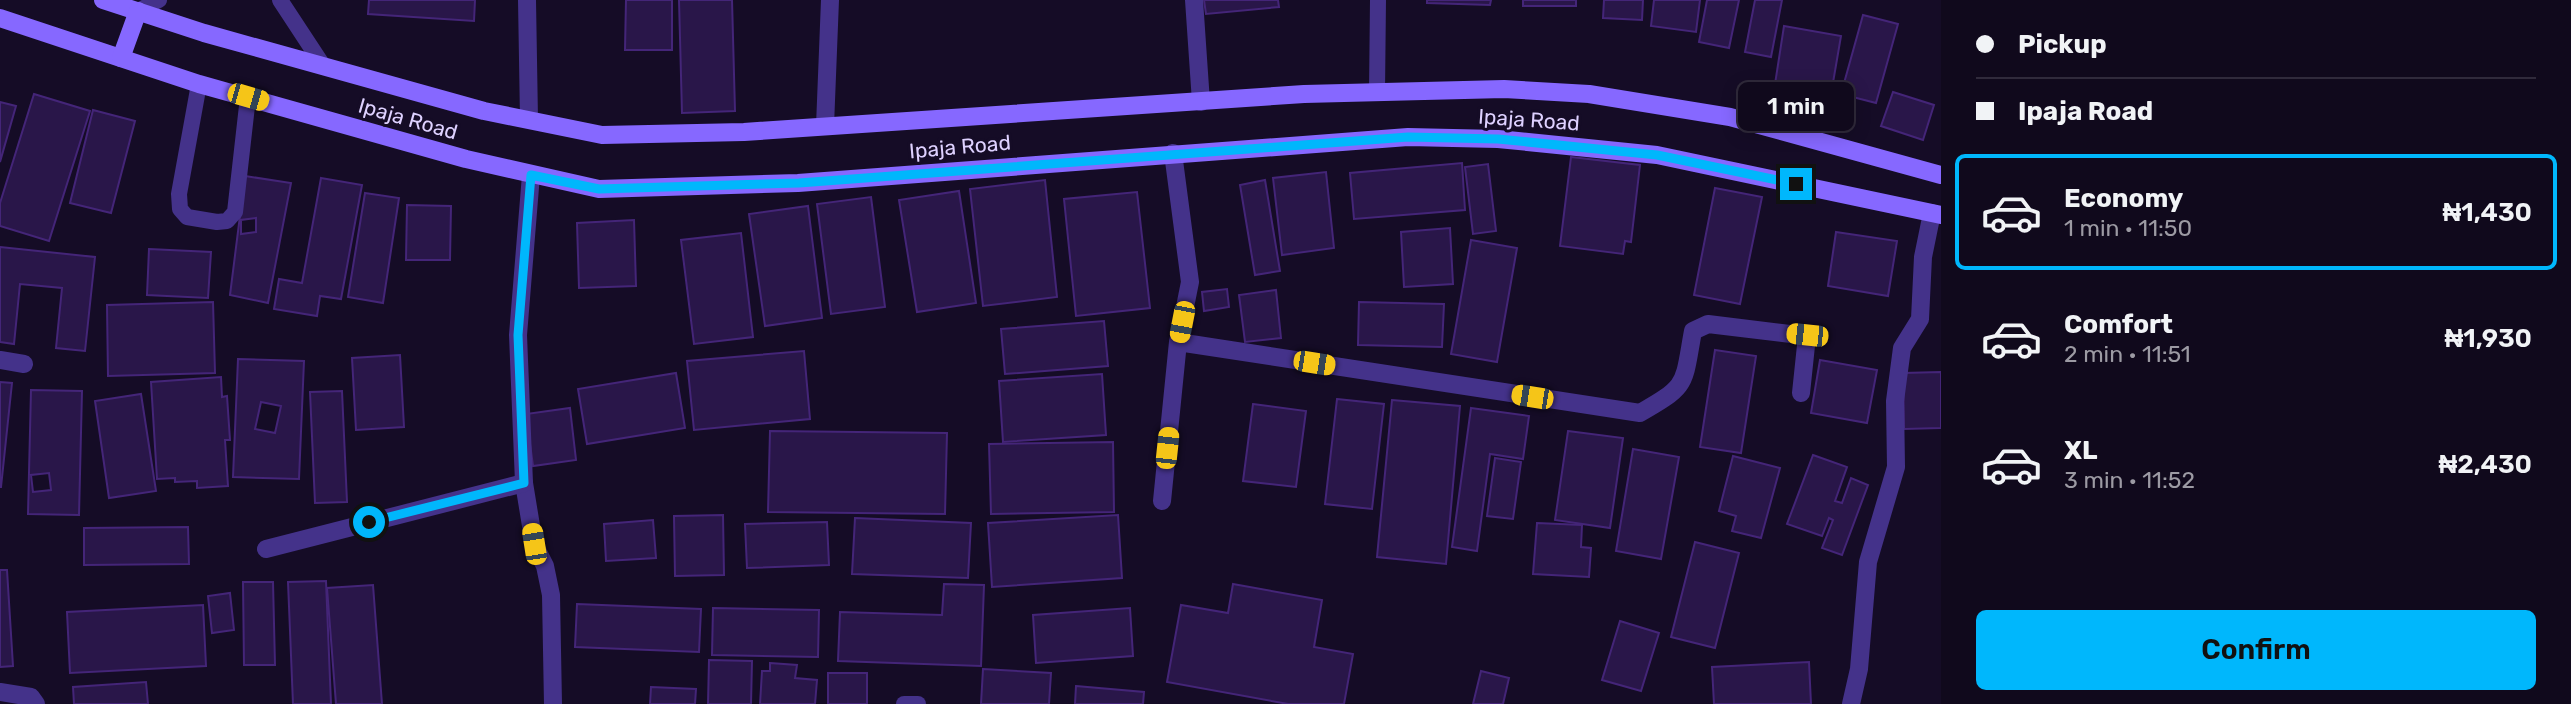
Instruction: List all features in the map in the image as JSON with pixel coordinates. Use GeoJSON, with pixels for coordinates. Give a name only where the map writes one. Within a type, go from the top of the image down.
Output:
{"type":"FeatureCollection","features":[{"type":"Feature","properties":{"kind":"main road","name":"Ipaja Road"},"geometry":{"type":"LineString","coordinates":[[103,0],[204,33],[484,111],[602,135],[673,135],[1304,94],[1504,89],[1589,94],[1730,117],[1941,175]]}},
{"type":"Feature","properties":{"kind":"main road"},"geometry":{"type":"LineString","coordinates":[[121,58],[138,11]]}},
{"type":"Feature","properties":{"kind":"main road","name":"Ipaja Road"},"geometry":{"type":"LineString","coordinates":[[0,18],[199,84],[466,159],[599,189],[799,183],[1408,137],[1498,139],[1657,155],[1937,214]]}},
{"type":"Feature","properties":{"kind":"street"},"geometry":{"type":"LineString","coordinates":[[527,0],[529,119]]}},
{"type":"Feature","properties":{"kind":"street"},"geometry":{"type":"LineString","coordinates":[[825,126],[830,0]]}},
{"type":"Feature","properties":{"kind":"street"},"geometry":{"type":"LineString","coordinates":[[1195,0],[1201,102]]}},
{"type":"Feature","properties":{"kind":"street"},"geometry":{"type":"LineString","coordinates":[[1162,501],[1178,342],[1190,282],[1173,153]]}},
{"type":"Feature","properties":{"kind":"street"},"geometry":{"type":"LineString","coordinates":[[531,175],[518,335],[524,483],[534,544],[545,566],[551,595],[553,704]]}},
{"type":"Feature","properties":{"kind":"street"},"geometry":{"type":"LineString","coordinates":[[1851,704],[1859,669],[1868,562],[1896,467],[1895,401],[1902,348],[1920,318],[1923,257],[1937,214]]}},
{"type":"Feature","properties":{"kind":"street"},"geometry":{"type":"LineString","coordinates":[[1178,342],[1640,413],[1671,396],[1683,383],[1693,331],[1708,324],[1807,335],[1801,393]]}},
{"type":"Feature","properties":{"kind":"street"},"geometry":{"type":"LineString","coordinates":[[0,360],[24,364]]}},
{"type":"Feature","properties":{"kind":"street"},"geometry":{"type":"LineString","coordinates":[[265,549],[524,483]]}},
{"type":"Feature","properties":{"kind":"street"},"geometry":{"type":"LineString","coordinates":[[0,692],[31,697],[36,704]]}},
{"type":"Feature","properties":{"kind":"lane"},"geometry":{"type":"LineString","coordinates":[[138,11],[159,0]]}},
{"type":"Feature","properties":{"kind":"lane"},"geometry":{"type":"LineString","coordinates":[[280,0],[322,64]]}},
{"type":"Feature","properties":{"kind":"lane"},"geometry":{"type":"LineString","coordinates":[[1377,92],[1378,0]]}},
{"type":"Feature","properties":{"kind":"lane"},"geometry":{"type":"LineString","coordinates":[[199,84],[179,194],[180,209],[187,217],[218,222],[227,221],[235,212],[248,97]]}},
{"type":"Feature","properties":{"kind":"lane"},"geometry":{"type":"LineString","coordinates":[[904,704],[918,704]]}},
{"type":"Feature","properties":{"kind":"building"},"geometry":{"type":"Polygon","coordinates":[[[369,0],[475,0],[474,21],[368,14],[369,0]]]}},
{"type":"Feature","properties":{"kind":"building"},"geometry":{"type":"Polygon","coordinates":[[[626,0],[672,0],[672,50],[625,50],[626,0]]]}},
{"type":"Feature","properties":{"kind":"building"},"geometry":{"type":"Polygon","coordinates":[[[679,0],[732,0],[735,111],[682,113],[679,0]]]}},
{"type":"Feature","properties":{"kind":"building"},"geometry":{"type":"Polygon","coordinates":[[[1204,0],[1278,0],[1279,7],[1206,14],[1204,0]]]}},
{"type":"Feature","properties":{"kind":"building"},"geometry":{"type":"Polygon","coordinates":[[[1427,0],[1491,0],[1490,5],[1427,3],[1427,0]]]}},
{"type":"Feature","properties":{"kind":"building"},"geometry":{"type":"Polygon","coordinates":[[[1523,0],[1576,0],[1576,6],[1523,6],[1523,0]]]}},
{"type":"Feature","properties":{"kind":"building"},"geometry":{"type":"Polygon","coordinates":[[[1604,0],[1643,0],[1642,20],[1603,18],[1604,0]]]}},
{"type":"Feature","properties":{"kind":"building"},"geometry":{"type":"Polygon","coordinates":[[[1654,0],[1700,0],[1696,32],[1651,26],[1654,0]]]}},
{"type":"Feature","properties":{"kind":"building"},"geometry":{"type":"Polygon","coordinates":[[[1707,0],[1739,0],[1729,48],[1699,42],[1707,0]]]}},
{"type":"Feature","properties":{"kind":"building"},"geometry":{"type":"Polygon","coordinates":[[[1755,0],[1782,0],[1771,57],[1745,52],[1755,0]]]}},
{"type":"Feature","properties":{"kind":"building"},"geometry":{"type":"Polygon","coordinates":[[[1863,15],[1898,24],[1876,103],[1841,94],[1863,15]]]}},
{"type":"Feature","properties":{"kind":"building"},"geometry":{"type":"Polygon","coordinates":[[[1784,26],[1841,36],[1829,106],[1773,97],[1784,26]]]}},
{"type":"Feature","properties":{"kind":"building"},"geometry":{"type":"Polygon","coordinates":[[[1893,92],[1934,105],[1923,140],[1881,126],[1893,92]]]}},
{"type":"Feature","properties":{"kind":"building"},"geometry":{"type":"Polygon","coordinates":[[[34,94],[90,111],[49,241],[0,226],[0,203],[34,94]]]}},
{"type":"Feature","properties":{"kind":"building"},"geometry":{"type":"Polygon","coordinates":[[[0,102],[16,106],[0,162],[0,102]]]}},
{"type":"Feature","properties":{"kind":"building"},"geometry":{"type":"Polygon","coordinates":[[[93,110],[135,121],[111,213],[70,203],[93,110]]]}},
{"type":"Feature","properties":{"kind":"building"},"geometry":{"type":"Polygon","coordinates":[[[1571,157],[1640,165],[1631,242],[1625,241],[1623,254],[1560,246],[1571,157]]]}},
{"type":"Feature","properties":{"kind":"building"},"geometry":{"type":"Polygon","coordinates":[[[1462,163],[1465,210],[1354,219],[1350,173],[1462,163]]]}},
{"type":"Feature","properties":{"kind":"building"},"geometry":{"type":"Polygon","coordinates":[[[1488,164],[1496,231],[1473,234],[1465,167],[1488,164]]]}},
{"type":"Feature","properties":{"kind":"building"},"geometry":{"type":"Polygon","coordinates":[[[1326,172],[1334,248],[1282,255],[1273,178],[1326,172]]]}},
{"type":"Feature","properties":{"kind":"building"},"geometry":{"type":"Polygon","coordinates":[[[245,176],[291,183],[268,303],[230,295],[245,176]],[[256,218],[241,220],[241,234],[256,232],[256,218]]]}},
{"type":"Feature","properties":{"kind":"building"},"geometry":{"type":"Polygon","coordinates":[[[321,178],[362,185],[341,299],[320,296],[317,316],[274,309],[279,279],[302,283],[321,178]]]}},
{"type":"Feature","properties":{"kind":"building"},"geometry":{"type":"Polygon","coordinates":[[[1045,180],[1057,297],[983,306],[970,189],[1045,180]]]}},
{"type":"Feature","properties":{"kind":"building"},"geometry":{"type":"Polygon","coordinates":[[[1265,180],[1280,271],[1255,275],[1240,185],[1265,180]]]}},
{"type":"Feature","properties":{"kind":"building"},"geometry":{"type":"Polygon","coordinates":[[[1715,188],[1762,197],[1740,304],[1694,295],[1715,188]]]}},
{"type":"Feature","properties":{"kind":"building"},"geometry":{"type":"Polygon","coordinates":[[[959,191],[976,303],[917,312],[899,200],[959,191]]]}},
{"type":"Feature","properties":{"kind":"building"},"geometry":{"type":"Polygon","coordinates":[[[1137,192],[1150,308],[1076,316],[1064,199],[1137,192]]]}},
{"type":"Feature","properties":{"kind":"building"},"geometry":{"type":"Polygon","coordinates":[[[365,193],[399,198],[383,303],[348,297],[365,193]]]}},
{"type":"Feature","properties":{"kind":"building"},"geometry":{"type":"Polygon","coordinates":[[[871,197],[885,307],[831,314],[817,204],[871,197]]]}},
{"type":"Feature","properties":{"kind":"building"},"geometry":{"type":"Polygon","coordinates":[[[407,205],[451,206],[450,260],[406,260],[407,205]]]}},
{"type":"Feature","properties":{"kind":"building"},"geometry":{"type":"Polygon","coordinates":[[[808,206],[822,318],[765,326],[749,214],[808,206]]]}},
{"type":"Feature","properties":{"kind":"building"},"geometry":{"type":"Polygon","coordinates":[[[634,220],[636,286],[579,288],[577,223],[634,220]]]}},
{"type":"Feature","properties":{"kind":"building"},"geometry":{"type":"Polygon","coordinates":[[[1450,228],[1453,284],[1404,287],[1401,232],[1450,228]]]}},
{"type":"Feature","properties":{"kind":"building"},"geometry":{"type":"Polygon","coordinates":[[[1836,232],[1897,241],[1888,296],[1828,286],[1836,232]]]}},
{"type":"Feature","properties":{"kind":"building"},"geometry":{"type":"Polygon","coordinates":[[[741,233],[753,337],[694,344],[681,240],[741,233]]]}},
{"type":"Feature","properties":{"kind":"building"},"geometry":{"type":"Polygon","coordinates":[[[1471,240],[1517,248],[1497,362],[1451,354],[1471,240]]]}},
{"type":"Feature","properties":{"kind":"building"},"geometry":{"type":"Polygon","coordinates":[[[0,247],[95,257],[85,351],[56,348],[62,288],[20,284],[14,344],[0,342],[0,247]]]}},
{"type":"Feature","properties":{"kind":"building"},"geometry":{"type":"Polygon","coordinates":[[[149,249],[211,252],[208,298],[147,295],[149,249]]]}},
{"type":"Feature","properties":{"kind":"building"},"geometry":{"type":"Polygon","coordinates":[[[1227,289],[1229,307],[1204,311],[1202,292],[1227,289]]]}},
{"type":"Feature","properties":{"kind":"building"},"geometry":{"type":"Polygon","coordinates":[[[1276,290],[1281,338],[1245,342],[1239,295],[1276,290]]]}},
{"type":"Feature","properties":{"kind":"building"},"geometry":{"type":"Polygon","coordinates":[[[213,302],[215,373],[108,376],[107,305],[213,302]]]}},
{"type":"Feature","properties":{"kind":"building"},"geometry":{"type":"Polygon","coordinates":[[[1359,302],[1444,304],[1442,347],[1358,345],[1359,302]]]}},
{"type":"Feature","properties":{"kind":"building"},"geometry":{"type":"Polygon","coordinates":[[[1104,321],[1108,366],[1005,374],[1001,329],[1104,321]]]}},
{"type":"Feature","properties":{"kind":"building"},"geometry":{"type":"Polygon","coordinates":[[[1715,350],[1756,356],[1741,453],[1700,447],[1715,350]]]}},
{"type":"Feature","properties":{"kind":"building"},"geometry":{"type":"Polygon","coordinates":[[[804,351],[810,419],[694,430],[687,361],[804,351]]]}},
{"type":"Feature","properties":{"kind":"building"},"geometry":{"type":"Polygon","coordinates":[[[400,355],[404,427],[356,430],[352,358],[400,355]]]}},
{"type":"Feature","properties":{"kind":"building"},"geometry":{"type":"Polygon","coordinates":[[[238,359],[304,361],[299,479],[233,477],[238,359]],[[261,402],[255,429],[275,433],[281,406],[261,402]]]}},
{"type":"Feature","properties":{"kind":"building"},"geometry":{"type":"Polygon","coordinates":[[[1820,360],[1877,370],[1867,423],[1811,413],[1820,360]]]}},
{"type":"Feature","properties":{"kind":"building"},"geometry":{"type":"Polygon","coordinates":[[[1941,372],[1941,428],[1904,429],[1903,373],[1941,372]]]}},
{"type":"Feature","properties":{"kind":"building"},"geometry":{"type":"Polygon","coordinates":[[[676,373],[685,428],[587,444],[578,389],[676,373]]]}},
{"type":"Feature","properties":{"kind":"building"},"geometry":{"type":"Polygon","coordinates":[[[1102,374],[1106,435],[1003,442],[999,381],[1102,374]]]}},
{"type":"Feature","properties":{"kind":"building"},"geometry":{"type":"Polygon","coordinates":[[[221,377],[222,397],[227,396],[230,440],[225,440],[228,486],[197,488],[197,481],[157,479],[151,382],[221,377]]]}},
{"type":"Feature","properties":{"kind":"building"},"geometry":{"type":"Polygon","coordinates":[[[0,382],[12,383],[1,487],[0,487],[0,382]]]}},
{"type":"Feature","properties":{"kind":"building"},"geometry":{"type":"Polygon","coordinates":[[[31,390],[82,391],[79,515],[28,514],[31,390]],[[49,473],[31,475],[33,492],[51,490],[49,473]]]}},
{"type":"Feature","properties":{"kind":"building"},"geometry":{"type":"Polygon","coordinates":[[[342,391],[347,502],[315,503],[310,392],[342,391]]]}},
{"type":"Feature","properties":{"kind":"building"},"geometry":{"type":"Polygon","coordinates":[[[141,394],[156,491],[109,498],[95,401],[141,394]]]}},
{"type":"Feature","properties":{"kind":"building"},"geometry":{"type":"Polygon","coordinates":[[[1337,399],[1384,404],[1372,509],[1325,504],[1337,399]]]}},
{"type":"Feature","properties":{"kind":"building"},"geometry":{"type":"Polygon","coordinates":[[[1392,400],[1460,406],[1446,564],[1377,557],[1392,400]]]}},
{"type":"Feature","properties":{"kind":"building"},"geometry":{"type":"Polygon","coordinates":[[[1253,404],[1306,411],[1296,487],[1243,481],[1253,404]]]}},
{"type":"Feature","properties":{"kind":"building"},"geometry":{"type":"Polygon","coordinates":[[[570,408],[576,460],[533,466],[526,414],[570,408]]]}},
{"type":"Feature","properties":{"kind":"building"},"geometry":{"type":"Polygon","coordinates":[[[1471,408],[1529,416],[1523,459],[1490,454],[1477,551],[1452,547],[1471,408]]]}},
{"type":"Feature","properties":{"kind":"building"},"geometry":{"type":"Polygon","coordinates":[[[770,431],[947,433],[945,514],[768,512],[770,431]]]}},
{"type":"Feature","properties":{"kind":"building"},"geometry":{"type":"Polygon","coordinates":[[[1568,431],[1623,438],[1610,528],[1555,520],[1568,431]]]}},
{"type":"Feature","properties":{"kind":"building"},"geometry":{"type":"Polygon","coordinates":[[[1113,442],[1114,512],[991,514],[989,444],[1113,442]]]}},
{"type":"Feature","properties":{"kind":"building"},"geometry":{"type":"Polygon","coordinates":[[[1633,449],[1679,457],[1661,559],[1616,551],[1633,449]]]}},
{"type":"Feature","properties":{"kind":"building"},"geometry":{"type":"Polygon","coordinates":[[[1813,455],[1847,467],[1835,501],[1842,503],[1851,478],[1868,485],[1842,555],[1822,548],[1833,520],[1829,518],[1822,536],[1787,524],[1813,455]]]}},
{"type":"Feature","properties":{"kind":"building"},"geometry":{"type":"Polygon","coordinates":[[[1733,456],[1780,468],[1761,538],[1732,531],[1736,516],[1719,511],[1733,456]]]}},
{"type":"Feature","properties":{"kind":"building"},"geometry":{"type":"Polygon","coordinates":[[[1495,458],[1521,462],[1513,519],[1487,516],[1495,458]]]}},
{"type":"Feature","properties":{"kind":"building"},"geometry":{"type":"Polygon","coordinates":[[[723,515],[724,575],[675,576],[674,516],[723,515]]]}},
{"type":"Feature","properties":{"kind":"building"},"geometry":{"type":"Polygon","coordinates":[[[1118,515],[1122,578],[992,587],[988,523],[1118,515]]]}},
{"type":"Feature","properties":{"kind":"building"},"geometry":{"type":"Polygon","coordinates":[[[855,518],[971,523],[968,578],[852,574],[855,518]]]}},
{"type":"Feature","properties":{"kind":"building"},"geometry":{"type":"Polygon","coordinates":[[[653,520],[656,558],[606,561],[604,524],[653,520]]]}},
{"type":"Feature","properties":{"kind":"building"},"geometry":{"type":"Polygon","coordinates":[[[827,522],[829,565],[747,568],[745,524],[827,522]]]}},
{"type":"Feature","properties":{"kind":"building"},"geometry":{"type":"Polygon","coordinates":[[[1537,523],[1582,525],[1581,547],[1591,548],[1589,577],[1533,574],[1537,523]]]}},
{"type":"Feature","properties":{"kind":"building"},"geometry":{"type":"Polygon","coordinates":[[[188,527],[189,564],[84,565],[84,528],[188,527]]]}},
{"type":"Feature","properties":{"kind":"building"},"geometry":{"type":"Polygon","coordinates":[[[1695,542],[1739,553],[1715,648],[1671,637],[1695,542]]]}},
{"type":"Feature","properties":{"kind":"building"},"geometry":{"type":"Polygon","coordinates":[[[0,570],[7,570],[13,666],[0,667],[0,570]]]}},
{"type":"Feature","properties":{"kind":"building"},"geometry":{"type":"Polygon","coordinates":[[[326,581],[331,704],[293,704],[288,582],[326,581]]]}},
{"type":"Feature","properties":{"kind":"building"},"geometry":{"type":"Polygon","coordinates":[[[243,582],[273,582],[275,665],[244,665],[243,582]]]}},
{"type":"Feature","properties":{"kind":"building"},"geometry":{"type":"Polygon","coordinates":[[[944,584],[984,585],[981,666],[838,661],[840,612],[942,615],[944,584]]]}},
{"type":"Feature","properties":{"kind":"building"},"geometry":{"type":"Polygon","coordinates":[[[1233,584],[1322,600],[1314,647],[1353,654],[1344,704],[1288,704],[1167,682],[1181,605],[1228,613],[1233,584]]]}},
{"type":"Feature","properties":{"kind":"building"},"geometry":{"type":"Polygon","coordinates":[[[373,585],[382,704],[336,704],[327,588],[373,585]]]}},
{"type":"Feature","properties":{"kind":"building"},"geometry":{"type":"Polygon","coordinates":[[[230,593],[234,630],[212,633],[208,596],[230,593]]]}},
{"type":"Feature","properties":{"kind":"building"},"geometry":{"type":"Polygon","coordinates":[[[577,604],[701,609],[699,652],[575,647],[577,604]]]}},
{"type":"Feature","properties":{"kind":"building"},"geometry":{"type":"Polygon","coordinates":[[[203,605],[206,666],[70,673],[67,612],[203,605]]]}},
{"type":"Feature","properties":{"kind":"building"},"geometry":{"type":"Polygon","coordinates":[[[713,608],[819,610],[818,657],[712,655],[713,608]]]}},
{"type":"Feature","properties":{"kind":"building"},"geometry":{"type":"Polygon","coordinates":[[[1130,608],[1133,656],[1036,663],[1033,615],[1130,608]]]}},
{"type":"Feature","properties":{"kind":"building"},"geometry":{"type":"Polygon","coordinates":[[[1620,621],[1659,633],[1641,691],[1602,680],[1620,621]]]}},
{"type":"Feature","properties":{"kind":"building"},"geometry":{"type":"Polygon","coordinates":[[[709,660],[752,661],[751,704],[708,704],[709,660]]]}},
{"type":"Feature","properties":{"kind":"building"},"geometry":{"type":"Polygon","coordinates":[[[1809,662],[1811,704],[1714,704],[1712,667],[1809,662]]]}},
{"type":"Feature","properties":{"kind":"building"},"geometry":{"type":"Polygon","coordinates":[[[770,663],[797,665],[795,678],[817,680],[815,704],[760,704],[762,671],[770,671],[770,663]]]}},
{"type":"Feature","properties":{"kind":"building"},"geometry":{"type":"Polygon","coordinates":[[[983,669],[1051,673],[1049,704],[981,704],[983,669]]]}},
{"type":"Feature","properties":{"kind":"building"},"geometry":{"type":"Polygon","coordinates":[[[1481,671],[1509,678],[1503,704],[1473,704],[1481,671]]]}},
{"type":"Feature","properties":{"kind":"building"},"geometry":{"type":"Polygon","coordinates":[[[828,673],[867,673],[867,704],[828,704],[828,673]]]}},
{"type":"Feature","properties":{"kind":"building"},"geometry":{"type":"Polygon","coordinates":[[[146,682],[148,704],[74,704],[73,687],[146,682]]]}},
{"type":"Feature","properties":{"kind":"building"},"geometry":{"type":"Polygon","coordinates":[[[1076,686],[1144,692],[1143,704],[1075,704],[1076,686]]]}},
{"type":"Feature","properties":{"kind":"building"},"geometry":{"type":"Polygon","coordinates":[[[651,687],[696,689],[695,704],[650,704],[651,687]]]}},
{"type":"Feature","properties":{"kind":"route"},"geometry":{"type":"LineString","coordinates":[[369,522],[524,483],[518,335],[531,175],[599,189],[799,183],[1408,137],[1498,139],[1657,155],[1796,184]]}}]}
